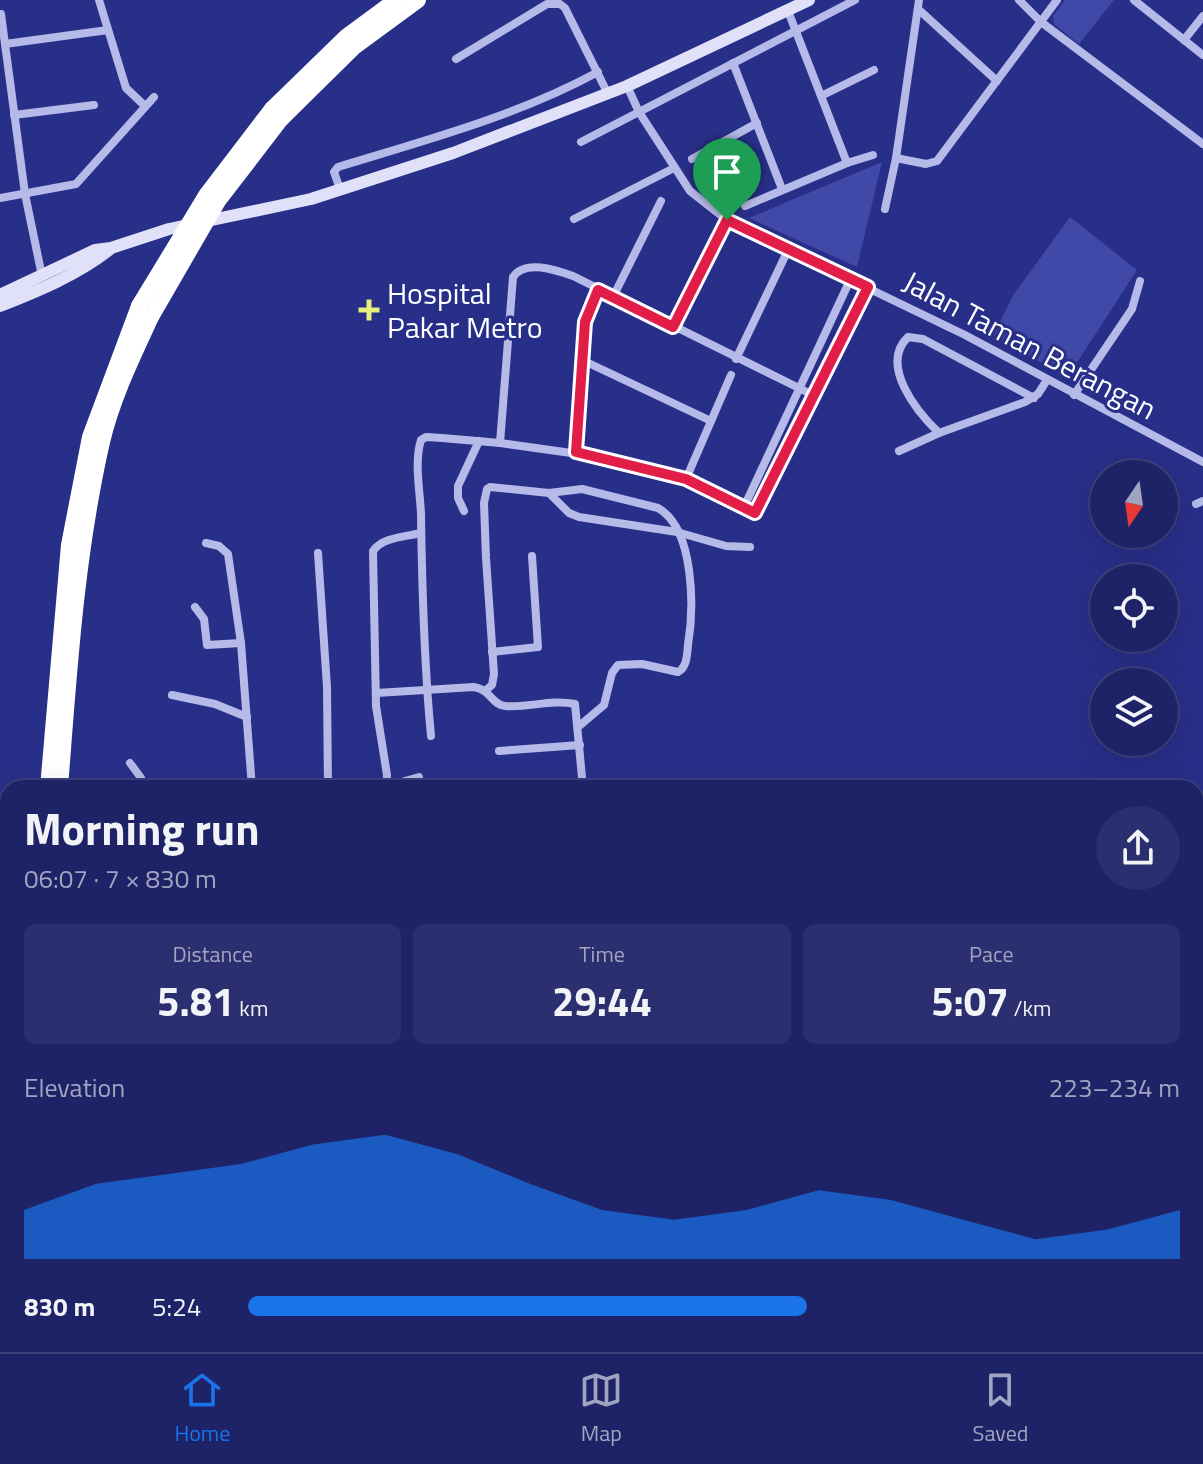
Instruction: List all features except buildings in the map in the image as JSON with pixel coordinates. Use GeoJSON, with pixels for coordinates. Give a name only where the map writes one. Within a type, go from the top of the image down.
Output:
{"type":"FeatureCollection","features":[{"type":"Feature","properties":{"kind":"highway"},"geometry":{"type":"LineString","coordinates":[[49,780],[69,545],[90,437],[145,312],[276,114],[346,37],[396,0]]}},
{"type":"Feature","properties":{"kind":"highway"},"geometry":{"type":"LineString","coordinates":[[276,114],[354,47],[418,0]]}},
{"type":"Feature","properties":{"kind":"highway"},"geometry":{"type":"LineString","coordinates":[[61,780],[77,583],[102,441],[145,312]]}},
{"type":"Feature","properties":{"kind":"main road"},"geometry":{"type":"LineString","coordinates":[[0,295],[95,250],[111,248],[169,229],[282,206],[453,153],[627,86],[809,0]]}},
{"type":"Feature","properties":{"kind":"main road"},"geometry":{"type":"LineString","coordinates":[[0,306],[95,261],[111,248]]}},
{"type":"Feature","properties":{"kind":"street"},"geometry":{"type":"LineString","coordinates":[[99,0],[126,88],[145,106]]}},
{"type":"Feature","properties":{"kind":"street"},"geometry":{"type":"LineString","coordinates":[[581,142],[855,0]]}},
{"type":"Feature","properties":{"kind":"street"},"geometry":{"type":"LineString","coordinates":[[1019,0],[1041,22],[1203,144]]}},
{"type":"Feature","properties":{"kind":"street"},"geometry":{"type":"LineString","coordinates":[[896,158],[926,164],[937,161],[1057,0]]}},
{"type":"Feature","properties":{"kind":"street"},"geometry":{"type":"LineString","coordinates":[[1134,0],[1203,55]]}},
{"type":"Feature","properties":{"kind":"street"},"geometry":{"type":"LineString","coordinates":[[456,59],[547,4],[554,3],[565,8],[608,94]]}},
{"type":"Feature","properties":{"kind":"street"},"geometry":{"type":"LineString","coordinates":[[919,5],[997,81]]}},
{"type":"Feature","properties":{"kind":"street"},"geometry":{"type":"LineString","coordinates":[[885,209],[896,158],[919,5]]}},
{"type":"Feature","properties":{"kind":"street"},"geometry":{"type":"LineString","coordinates":[[788,11],[847,163]]}},
{"type":"Feature","properties":{"kind":"street"},"geometry":{"type":"LineString","coordinates":[[1,14],[25,194],[42,276]]}},
{"type":"Feature","properties":{"kind":"street"},"geometry":{"type":"LineString","coordinates":[[1184,40],[1203,16]]}},
{"type":"Feature","properties":{"kind":"street"},"geometry":{"type":"LineString","coordinates":[[5,44],[108,30]]}},
{"type":"Feature","properties":{"kind":"street"},"geometry":{"type":"LineString","coordinates":[[733,63],[782,189]]}},
{"type":"Feature","properties":{"kind":"street"},"geometry":{"type":"LineString","coordinates":[[821,96],[874,70]]}},
{"type":"Feature","properties":{"kind":"street"},"geometry":{"type":"LineString","coordinates":[[340,189],[334,172],[338,167],[558,94],[598,72]]}},
{"type":"Feature","properties":{"kind":"street","name":"Jalan Taman Berangan"},"geometry":{"type":"LineString","coordinates":[[627,86],[639,112],[694,195],[727,220],[851,278],[1203,462]]}},
{"type":"Feature","properties":{"kind":"street"},"geometry":{"type":"LineString","coordinates":[[0,198],[69,186],[83,179],[154,97]]}},
{"type":"Feature","properties":{"kind":"street"},"geometry":{"type":"LineString","coordinates":[[14,115],[94,105]]}},
{"type":"Feature","properties":{"kind":"street"},"geometry":{"type":"LineString","coordinates":[[692,159],[757,123]]}},
{"type":"Feature","properties":{"kind":"street"},"geometry":{"type":"LineString","coordinates":[[745,206],[873,155]]}},
{"type":"Feature","properties":{"kind":"street"},"geometry":{"type":"LineString","coordinates":[[574,219],[674,168]]}},
{"type":"Feature","properties":{"kind":"street"},"geometry":{"type":"LineString","coordinates":[[613,297],[661,201]]}},
{"type":"Feature","properties":{"kind":"street"},"geometry":{"type":"LineString","coordinates":[[673,327],[727,220]]}},
{"type":"Feature","properties":{"kind":"street"},"geometry":{"type":"LineString","coordinates":[[736,359],[788,250]]}},
{"type":"Feature","properties":{"kind":"street"},"geometry":{"type":"LineString","coordinates":[[500,443],[513,277],[522,268],[552,269],[573,276],[813,395]]}},
{"type":"Feature","properties":{"kind":"street"},"geometry":{"type":"LineString","coordinates":[[744,507],[851,278]]}},
{"type":"Feature","properties":{"kind":"street"},"geometry":{"type":"LineString","coordinates":[[1074,395],[1132,309],[1140,281]]}},
{"type":"Feature","properties":{"kind":"street"},"geometry":{"type":"LineString","coordinates":[[431,736],[421,533],[421,440],[426,437],[479,441],[576,452],[686,479],[755,513],[868,287]]}},
{"type":"Feature","properties":{"kind":"street"},"geometry":{"type":"LineString","coordinates":[[576,452],[587,314],[598,290]]}},
{"type":"Feature","properties":{"kind":"street"},"geometry":{"type":"LineString","coordinates":[[939,433],[913,405],[897,366],[896,358],[908,337],[923,339],[1034,398]]}},
{"type":"Feature","properties":{"kind":"street"},"geometry":{"type":"LineString","coordinates":[[582,360],[711,421]]}},
{"type":"Feature","properties":{"kind":"street"},"geometry":{"type":"LineString","coordinates":[[686,479],[731,375]]}},
{"type":"Feature","properties":{"kind":"street"},"geometry":{"type":"LineString","coordinates":[[899,451],[1034,398],[1047,380]]}},
{"type":"Feature","properties":{"kind":"street"},"geometry":{"type":"LineString","coordinates":[[464,511],[458,498],[458,486],[479,441]]}},
{"type":"Feature","properties":{"kind":"street"},"geometry":{"type":"LineString","coordinates":[[486,690],[493,680],[485,493],[490,487],[549,493],[582,489],[658,508],[666,513],[677,532],[688,563],[693,597],[692,625],[684,668],[678,672],[642,664],[618,665],[612,673],[604,705],[578,727]]}},
{"type":"Feature","properties":{"kind":"street"},"geometry":{"type":"LineString","coordinates":[[549,493],[574,515],[677,532],[713,544],[750,547]]}},
{"type":"Feature","properties":{"kind":"street"},"geometry":{"type":"LineString","coordinates":[[385,780],[376,693],[373,551],[388,540],[421,533]]}},
{"type":"Feature","properties":{"kind":"street"},"geometry":{"type":"LineString","coordinates":[[206,543],[219,546],[228,554],[241,643],[251,780]]}},
{"type":"Feature","properties":{"kind":"street"},"geometry":{"type":"LineString","coordinates":[[318,553],[327,687],[328,780]]}},
{"type":"Feature","properties":{"kind":"street"},"geometry":{"type":"LineString","coordinates":[[492,652],[538,647],[532,556]]}},
{"type":"Feature","properties":{"kind":"street"},"geometry":{"type":"LineString","coordinates":[[195,607],[204,619],[207,645],[241,643]]}},
{"type":"Feature","properties":{"kind":"street"},"geometry":{"type":"LineString","coordinates":[[376,693],[474,687],[486,690],[496,703],[505,706],[556,701],[575,704],[582,780]]}},
{"type":"Feature","properties":{"kind":"street"},"geometry":{"type":"LineString","coordinates":[[172,695],[215,704],[247,717]]}},
{"type":"Feature","properties":{"kind":"street"},"geometry":{"type":"LineString","coordinates":[[499,751],[580,745]]}},
{"type":"Feature","properties":{"kind":"street"},"geometry":{"type":"LineString","coordinates":[[130,763],[142,780]]}},
{"type":"Feature","properties":{"kind":"street"},"geometry":{"type":"LineString","coordinates":[[409,780],[419,777]]}},
{"type":"Feature","properties":{"kind":"shaded area"},"geometry":{"type":"Polygon","coordinates":[[[1065,0],[1114,0],[1079,44],[1054,24],[1053,16],[1065,0]]]}},
{"type":"Feature","properties":{"kind":"shaded area"},"geometry":{"type":"Polygon","coordinates":[[[882,162],[857,267],[749,218],[882,162]]]}},
{"type":"Feature","properties":{"kind":"shaded area"},"geometry":{"type":"Polygon","coordinates":[[[1070,217],[1137,270],[1067,378],[993,335],[1014,294],[1070,217]]]}},
{"type":"Feature","properties":{"kind":"place","name":"Hospital Pakar Metro"},"geometry":{"type":"Point","coordinates":[369,310]}},
{"type":"Feature","properties":{"kind":"route"},"geometry":{"type":"LineString","coordinates":[[727,220],[868,287],[755,513],[686,479],[576,452],[585,322],[598,290],[673,327],[727,220]]}}]}
